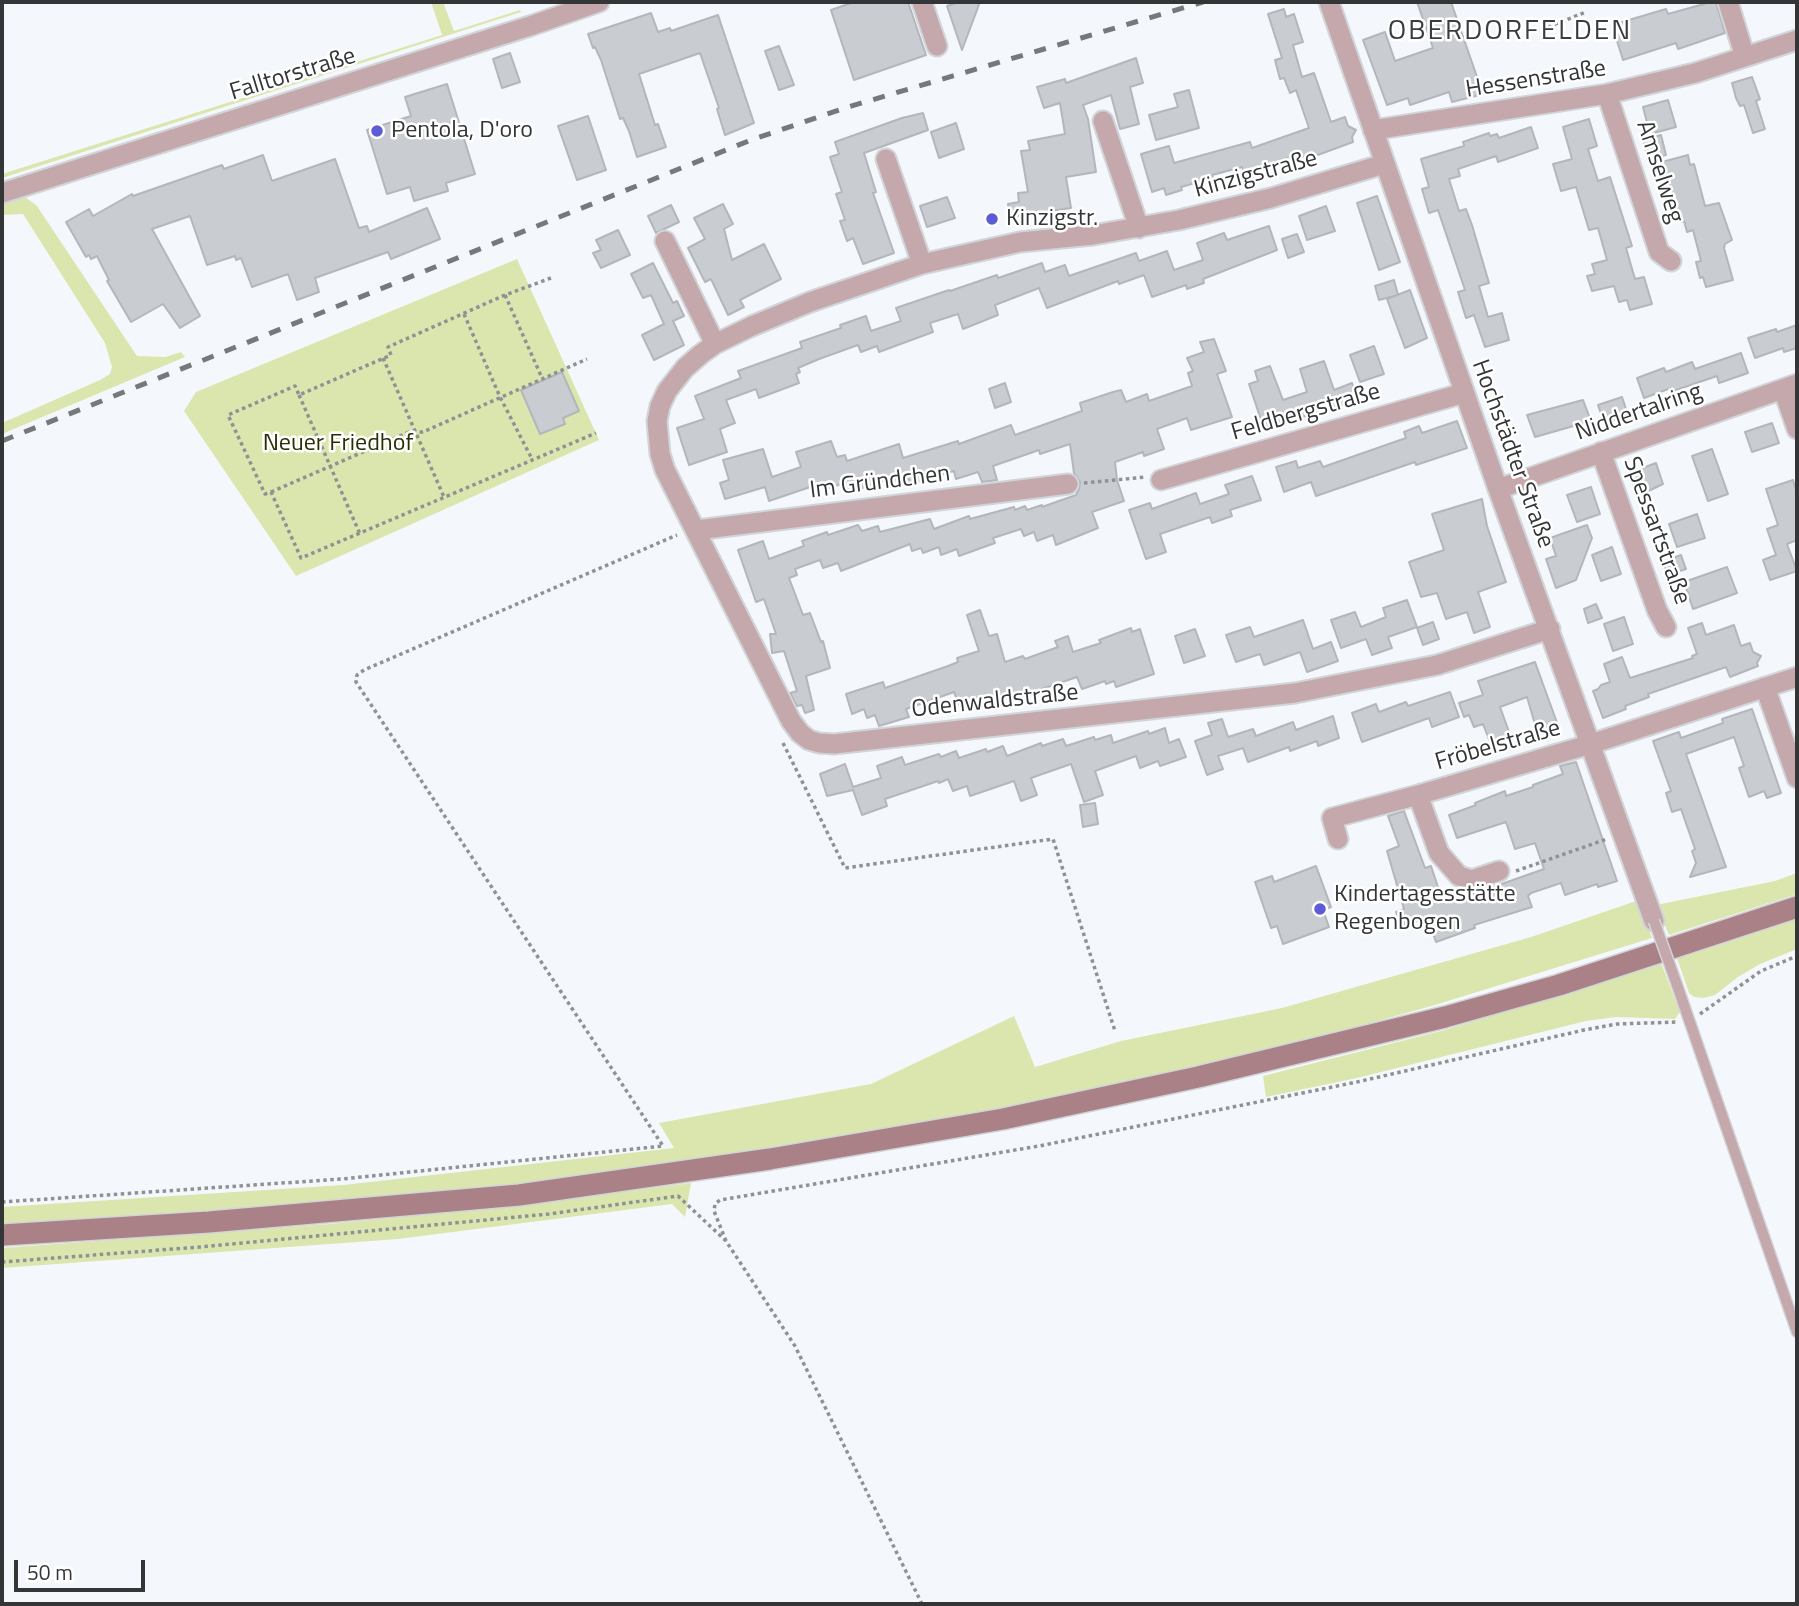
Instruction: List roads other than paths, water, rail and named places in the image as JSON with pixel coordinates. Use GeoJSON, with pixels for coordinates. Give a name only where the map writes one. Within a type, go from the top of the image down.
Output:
{"type":"FeatureCollection","features":[{"type":"Feature","properties":{"kind":"main road"},"geometry":{"type":"LineString","coordinates":[[2,1235],[248,1219],[519,1195],[770,1159],[950,1129],[1185,1080],[1445,1017],[1559,985],[1797,907]]}},
{"type":"Feature","properties":{"kind":"street","name":"Falltorstraße"},"geometry":{"type":"LineString","coordinates":[[2,193],[530,26],[598,2]]}},
{"type":"Feature","properties":{"kind":"street"},"geometry":{"type":"LineString","coordinates":[[922,2],[937,46]]}},
{"type":"Feature","properties":{"kind":"street","name":"Hochstädter Straße"},"geometry":{"type":"LineString","coordinates":[[1329,2],[1464,393],[1654,921]]}},
{"type":"Feature","properties":{"kind":"street"},"geometry":{"type":"LineString","coordinates":[[1728,2],[1743,49]]}},
{"type":"Feature","properties":{"kind":"street","name":"Hessenstraße"},"geometry":{"type":"LineString","coordinates":[[1373,130],[1607,94],[1695,73],[1743,49],[1797,40]]}},
{"type":"Feature","properties":{"kind":"street","name":"Amselweg"},"geometry":{"type":"LineString","coordinates":[[1607,94],[1659,252],[1671,261]]}},
{"type":"Feature","properties":{"kind":"street"},"geometry":{"type":"LineString","coordinates":[[1103,121],[1139,228]]}},
{"type":"Feature","properties":{"kind":"street"},"geometry":{"type":"LineString","coordinates":[[886,159],[922,264]]}},
{"type":"Feature","properties":{"kind":"street","name":"Kinzigstraße"},"geometry":{"type":"LineString","coordinates":[[660,406],[667,391],[685,368],[715,344],[810,302],[922,264],[1020,242],[1139,228],[1270,198],[1384,164]]}},
{"type":"Feature","properties":{"kind":"street"},"geometry":{"type":"LineString","coordinates":[[665,241],[715,344]]}},
{"type":"Feature","properties":{"kind":"street"},"geometry":{"type":"LineString","coordinates":[[1790,387],[1797,429]]}},
{"type":"Feature","properties":{"kind":"street","name":"Niddertalring"},"geometry":{"type":"LineString","coordinates":[[1498,489],[1790,387]]}},
{"type":"Feature","properties":{"kind":"street","name":"Feldbergstraße"},"geometry":{"type":"LineString","coordinates":[[1161,480],[1464,393]]}},
{"type":"Feature","properties":{"kind":"street","name":"Odenwaldstraße"},"geometry":{"type":"LineString","coordinates":[[660,406],[657,421],[660,454],[665,470],[791,721],[809,740],[834,744],[1249,699],[1343,685],[1437,665],[1550,629]]}},
{"type":"Feature","properties":{"kind":"street","name":"Spessartstraße"},"geometry":{"type":"LineString","coordinates":[[1601,452],[1657,610],[1666,627]]}},
{"type":"Feature","properties":{"kind":"street","name":"Im Gründchen"},"geometry":{"type":"LineString","coordinates":[[696,529],[1068,484]]}},
{"type":"Feature","properties":{"kind":"street","name":"Fröbelstraße"},"geometry":{"type":"LineString","coordinates":[[1338,839],[1332,818],[1591,744],[1797,677]]}},
{"type":"Feature","properties":{"kind":"street"},"geometry":{"type":"LineString","coordinates":[[1765,687],[1797,778]]}},
{"type":"Feature","properties":{"kind":"street","name":"Fröbelstraße"},"geometry":{"type":"LineString","coordinates":[[1419,795],[1438,853],[1459,876],[1472,880],[1500,871]]}},
{"type":"Feature","properties":{"kind":"lane"},"geometry":{"type":"LineString","coordinates":[[1654,921],[1797,1332]]}},
{"type":"Feature","properties":{"kind":"railway"},"geometry":{"type":"LineString","coordinates":[[2,441],[751,140],[848,107],[1203,2]]}},
{"type":"Feature","properties":{"kind":"place","name":"Pentola, D'oro"},"geometry":{"type":"Point","coordinates":[377,131]}},
{"type":"Feature","properties":{"kind":"place","name":"Kinzigstr."},"geometry":{"type":"Point","coordinates":[992,219]}},
{"type":"Feature","properties":{"kind":"place","name":"Kindertagesstätte Regenbogen"},"geometry":{"type":"Point","coordinates":[1320,909]}},
{"type":"Feature","properties":{"kind":"district","name":"OBERDORFELDEN"},"geometry":{"type":"Point","coordinates":[1510,32]}},
{"type":"Feature","properties":{"kind":"park label","name":"Neuer Friedhof"},"geometry":{"type":"Point","coordinates":[338,444]}}]}
